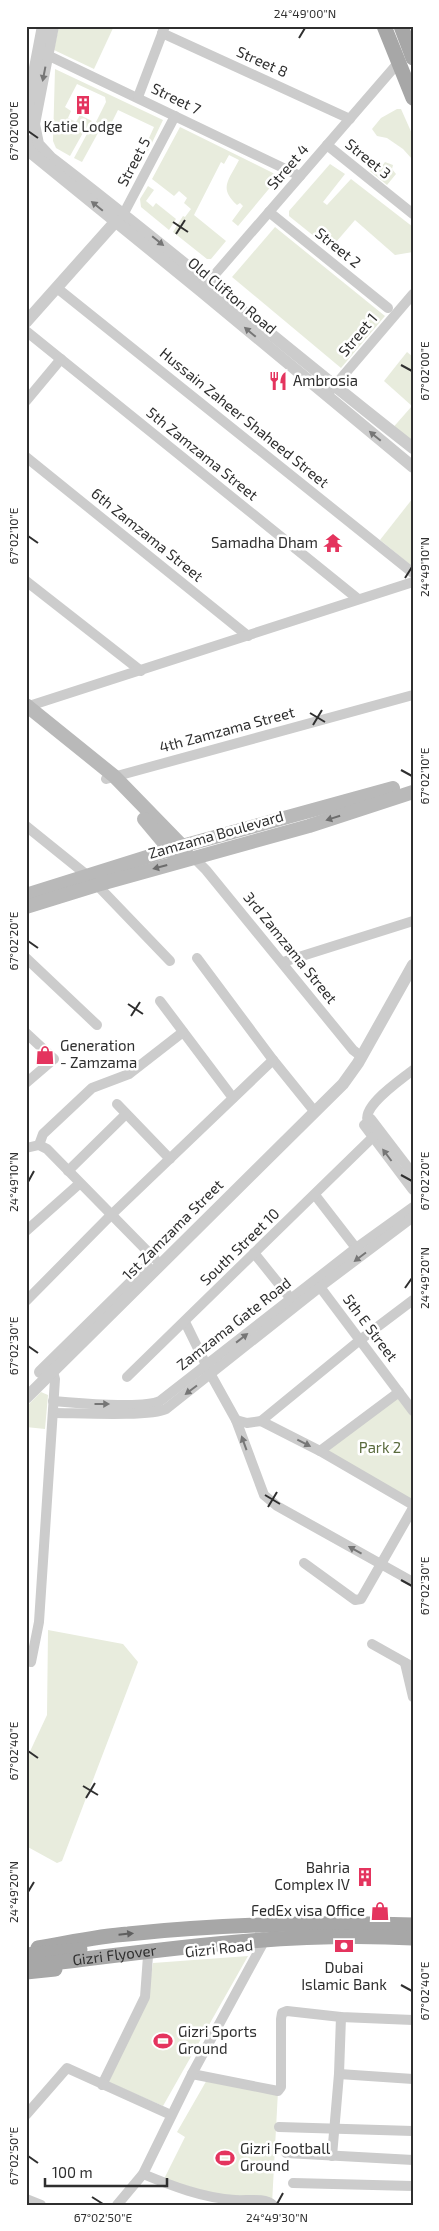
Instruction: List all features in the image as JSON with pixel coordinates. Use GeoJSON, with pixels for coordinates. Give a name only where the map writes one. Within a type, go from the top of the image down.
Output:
{"type":"FeatureCollection","features":[{"type":"Feature","properties":{"kind":"main road"},"geometry":{"type":"LineString","coordinates":[[384,26],[413,98]]}},
{"type":"Feature","properties":{"kind":"main road"},"geometry":{"type":"LineString","coordinates":[[401,26],[413,58]]}},
{"type":"Feature","properties":{"kind":"main road"},"geometry":{"type":"LineString","coordinates":[[27,708],[110,778],[187,860]]}},
{"type":"Feature","properties":{"kind":"main road","name":"Zamzama Boulevard"},"geometry":{"type":"LineString","coordinates":[[26,907],[176,848],[413,783]]}},
{"type":"Feature","properties":{"kind":"main road","name":"Zamzama Boulevard"},"geometry":{"type":"LineString","coordinates":[[26,895],[187,860],[309,826],[413,792]]}},
{"type":"Feature","properties":{"kind":"main road","name":"Gizri Road"},"geometry":{"type":"LineString","coordinates":[[26,1948],[127,1934],[266,1925],[413,1924]]}},
{"type":"Feature","properties":{"kind":"main road","name":"Gizri Flyover"},"geometry":{"type":"LineString","coordinates":[[26,1955],[110,1948],[206,1936],[311,1928],[413,1931]]}},
{"type":"Feature","properties":{"kind":"main road","name":"Gizri Flyover"},"geometry":{"type":"LineString","coordinates":[[26,1964],[45,1964],[262,1940],[327,1935],[413,1938]]}},
{"type":"Feature","properties":{"kind":"main road","name":"Gizri Road"},"geometry":{"type":"LineString","coordinates":[[26,1972],[148,1956],[262,1945],[360,1942],[413,1944]]}},
{"type":"Feature","properties":{"kind":"street"},"geometry":{"type":"LineString","coordinates":[[43,26],[43,52],[34,124],[38,144],[51,158]]}},
{"type":"Feature","properties":{"kind":"street"},"geometry":{"type":"LineString","coordinates":[[26,115],[29,81],[43,52],[52,26]]}},
{"type":"Feature","properties":{"kind":"street"},"geometry":{"type":"LineString","coordinates":[[138,97],[164,30]]}},
{"type":"Feature","properties":{"kind":"street","name":"Street 8"},"geometry":{"type":"LineString","coordinates":[[164,30],[350,118]]}},
{"type":"Feature","properties":{"kind":"street","name":"Street 7"},"geometry":{"type":"LineString","coordinates":[[43,52],[300,176]]}},
{"type":"Feature","properties":{"kind":"street","name":"Street 4"},"geometry":{"type":"LineString","coordinates":[[205,286],[398,63]]}},
{"type":"Feature","properties":{"kind":"street","name":"Street 5"},"geometry":{"type":"LineString","coordinates":[[120,217],[175,116]]}},
{"type":"Feature","properties":{"kind":"street","name":"Street 3"},"geometry":{"type":"LineString","coordinates":[[327,145],[413,214]]}},
{"type":"Feature","properties":{"kind":"street","name":"Old Clifton Road"},"geometry":{"type":"LineString","coordinates":[[27,147],[51,158],[330,391],[413,466]]}},
{"type":"Feature","properties":{"kind":"street","name":"Old Clifton Road"},"geometry":{"type":"LineString","coordinates":[[27,147],[120,217]]}},
{"type":"Feature","properties":{"kind":"street","name":"Street 2"},"geometry":{"type":"LineString","coordinates":[[269,212],[388,308]]}},
{"type":"Feature","properties":{"kind":"street"},"geometry":{"type":"LineString","coordinates":[[26,322],[120,217]]}},
{"type":"Feature","properties":{"kind":"street","name":"Hussain Zaheer Shaheed Street"},"geometry":{"type":"LineString","coordinates":[[57,288],[413,573]]}},
{"type":"Feature","properties":{"kind":"street","name":"Street 1"},"geometry":{"type":"LineString","coordinates":[[330,391],[413,294]]}},
{"type":"Feature","properties":{"kind":"street","name":"5th Zamzama Street"},"geometry":{"type":"LineString","coordinates":[[26,332],[358,599]]}},
{"type":"Feature","properties":{"kind":"street"},"geometry":{"type":"LineString","coordinates":[[26,401],[61,359]]}},
{"type":"Feature","properties":{"kind":"street","name":"Old Clifton Road"},"geometry":{"type":"LineString","coordinates":[[330,391],[413,448]]}},
{"type":"Feature","properties":{"kind":"street","name":"6th Zamzama Street"},"geometry":{"type":"LineString","coordinates":[[26,457],[248,636]]}},
{"type":"Feature","properties":{"kind":"street"},"geometry":{"type":"LineString","coordinates":[[26,581],[141,671]]}},
{"type":"Feature","properties":{"kind":"street"},"geometry":{"type":"LineString","coordinates":[[27,708],[413,582]]}},
{"type":"Feature","properties":{"kind":"street","name":"4th Zamzama Street"},"geometry":{"type":"LineString","coordinates":[[110,778],[413,695]]}},
{"type":"Feature","properties":{"kind":"street"},"geometry":{"type":"LineString","coordinates":[[26,826],[93,880],[170,961]]}},
{"type":"Feature","properties":{"kind":"street","name":"3rd Zamzama Street"},"geometry":{"type":"LineString","coordinates":[[187,860],[206,870],[353,1050],[362,1057]]}},
{"type":"Feature","properties":{"kind":"street"},"geometry":{"type":"LineString","coordinates":[[283,962],[413,921]]}},
{"type":"Feature","properties":{"kind":"street"},"geometry":{"type":"LineString","coordinates":[[26,958],[97,1025]]}},
{"type":"Feature","properties":{"kind":"street"},"geometry":{"type":"LineString","coordinates":[[197,958],[273,1060],[312,1108]]}},
{"type":"Feature","properties":{"kind":"street","name":"1st Zamzama Street"},"geometry":{"type":"LineString","coordinates":[[26,1398],[50,1368],[279,1142],[334,1082],[343,1084],[362,1057],[413,965]]}},
{"type":"Feature","properties":{"kind":"street"},"geometry":{"type":"LineString","coordinates":[[160,1001],[233,1098]]}},
{"type":"Feature","properties":{"kind":"street"},"geometry":{"type":"LineString","coordinates":[[39,1145],[43,1134],[92,1088],[129,1074],[183,1032]]}},
{"type":"Feature","properties":{"kind":"street"},"geometry":{"type":"LineString","coordinates":[[26,1033],[54,1059],[26,1083]]}},
{"type":"Feature","properties":{"kind":"street"},"geometry":{"type":"LineString","coordinates":[[26,1301],[110,1216],[273,1060]]}},
{"type":"Feature","properties":{"kind":"street"},"geometry":{"type":"LineString","coordinates":[[368,1122],[367,1113],[372,1104],[413,1070]]}},
{"type":"Feature","properties":{"kind":"street"},"geometry":{"type":"LineString","coordinates":[[117,1104],[170,1159]]}},
{"type":"Feature","properties":{"kind":"street"},"geometry":{"type":"LineString","coordinates":[[68,1171],[126,1114]]}},
{"type":"Feature","properties":{"kind":"street"},"geometry":{"type":"LineString","coordinates":[[413,1174],[371,1119],[364,1125],[413,1190]]}},
{"type":"Feature","properties":{"kind":"street","name":"South Street 10"},"geometry":{"type":"LineString","coordinates":[[127,1376],[374,1138]]}},
{"type":"Feature","properties":{"kind":"street"},"geometry":{"type":"LineString","coordinates":[[26,1148],[39,1145]]}},
{"type":"Feature","properties":{"kind":"street"},"geometry":{"type":"LineString","coordinates":[[39,1145],[68,1171],[110,1216],[155,1259]]}},
{"type":"Feature","properties":{"kind":"street"},"geometry":{"type":"LineString","coordinates":[[26,1231],[79,1184]]}},
{"type":"Feature","properties":{"kind":"street"},"geometry":{"type":"LineString","coordinates":[[315,1195],[356,1248]]}},
{"type":"Feature","properties":{"kind":"street","name":"Zamzama Gate Road"},"geometry":{"type":"LineString","coordinates":[[54,1413],[161,1412],[211,1375],[320,1287],[413,1207]]}},
{"type":"Feature","properties":{"kind":"street","name":"Zamzama Gate Road"},"geometry":{"type":"LineString","coordinates":[[54,1401],[94,1404],[156,1404],[356,1248],[376,1239],[413,1217]]}},
{"type":"Feature","properties":{"kind":"street"},"geometry":{"type":"LineString","coordinates":[[26,1225],[39,1218]]}},
{"type":"Feature","properties":{"kind":"street","name":"1st Zamzama Street"},"geometry":{"type":"LineString","coordinates":[[128,1292],[155,1259],[196,1224]]}},
{"type":"Feature","properties":{"kind":"street"},"geometry":{"type":"LineString","coordinates":[[254,1253],[291,1299]]}},
{"type":"Feature","properties":{"kind":"street","name":"5th E Street"},"geometry":{"type":"LineString","coordinates":[[320,1287],[413,1411]]}},
{"type":"Feature","properties":{"kind":"street"},"geometry":{"type":"LineString","coordinates":[[236,1420],[247,1423],[261,1421],[360,1340],[413,1300]]}},
{"type":"Feature","properties":{"kind":"street"},"geometry":{"type":"LineString","coordinates":[[185,1322],[236,1420],[261,1490],[267,1499],[413,1582]]}},
{"type":"Feature","properties":{"kind":"street"},"geometry":{"type":"LineString","coordinates":[[26,1658],[31,1662],[39,1622],[54,1413],[55,1379],[50,1368]]}},
{"type":"Feature","properties":{"kind":"street","name":"1st Zamzama Street"},"geometry":{"type":"LineString","coordinates":[[26,1386],[50,1368]]}},
{"type":"Feature","properties":{"kind":"street"},"geometry":{"type":"LineString","coordinates":[[320,1451],[399,1392]]}},
{"type":"Feature","properties":{"kind":"street"},"geometry":{"type":"LineString","coordinates":[[261,1421],[320,1451],[413,1506],[364,1597],[359,1600],[355,1600],[304,1563]]}},
{"type":"Feature","properties":{"kind":"street"},"geometry":{"type":"LineString","coordinates":[[372,1644],[409,1665],[413,1697]]}},
{"type":"Feature","properties":{"kind":"street"},"geometry":{"type":"LineString","coordinates":[[117,2205],[143,2174],[192,2074],[262,1945],[266,1925]]}},
{"type":"Feature","properties":{"kind":"street"},"geometry":{"type":"LineString","coordinates":[[102,2085],[145,1996],[148,1956]]}},
{"type":"Feature","properties":{"kind":"street"},"geometry":{"type":"LineString","coordinates":[[192,2074],[278,2091],[281,2087],[282,2013],[287,2011],[341,2017],[413,2020]]}},
{"type":"Feature","properties":{"kind":"street"},"geometry":{"type":"LineString","coordinates":[[332,2156],[339,2074],[341,2017]]}},
{"type":"Feature","properties":{"kind":"street"},"geometry":{"type":"LineString","coordinates":[[26,2115],[66,2068],[171,2115]]}},
{"type":"Feature","properties":{"kind":"street"},"geometry":{"type":"LineString","coordinates":[[339,2074],[413,2079]]}},
{"type":"Feature","properties":{"kind":"street"},"geometry":{"type":"LineString","coordinates":[[279,2127],[413,2131]]}},
{"type":"Feature","properties":{"kind":"street"},"geometry":{"type":"LineString","coordinates":[[286,2153],[413,2160]]}},
{"type":"Feature","properties":{"kind":"street"},"geometry":{"type":"LineString","coordinates":[[143,2174],[170,2185],[201,2194],[235,2202],[267,2201],[272,2205]]}},
{"type":"Feature","properties":{"kind":"street"},"geometry":{"type":"LineString","coordinates":[[293,2183],[413,2186]]}},
{"type":"Feature","properties":{"kind":"street"},"geometry":{"type":"LineString","coordinates":[[26,2199],[41,2205]]}},
{"type":"Feature","properties":{"kind":"green space"},"geometry":{"type":"Polygon","coordinates":[[[59,26],[114,26],[94,69],[54,50],[59,26]]]}},
{"type":"Feature","properties":{"kind":"green space"},"geometry":{"type":"Polygon","coordinates":[[[55,69],[163,120],[148,151],[144,149],[154,127],[118,110],[106,134],[99,131],[82,162],[74,158],[106,102],[105,97],[77,84],[65,107],[71,111],[68,118],[76,122],[80,115],[92,121],[70,156],[56,148],[53,141],[55,69]]]}},
{"type":"Feature","properties":{"kind":"green space"},"geometry":{"type":"Polygon","coordinates":[[[397,109],[401,109],[413,136],[413,160],[403,149],[387,138],[377,136],[372,129],[381,118],[397,109]]]}},
{"type":"Feature","properties":{"kind":"green space"},"geometry":{"type":"Polygon","coordinates":[[[180,127],[277,175],[278,178],[238,226],[232,221],[243,206],[240,203],[237,205],[231,199],[228,194],[227,184],[239,160],[229,155],[224,164],[221,162],[194,215],[226,241],[211,259],[207,259],[173,232],[183,216],[185,217],[191,209],[184,203],[187,198],[179,191],[174,196],[152,179],[180,127]]]}},
{"type":"Feature","properties":{"kind":"green space"},"geometry":{"type":"Polygon","coordinates":[[[385,162],[393,165],[392,169],[396,174],[387,185],[370,171],[375,165],[382,166],[385,162]]]}},
{"type":"Feature","properties":{"kind":"green space"},"geometry":{"type":"Polygon","coordinates":[[[330,164],[345,174],[323,202],[327,205],[351,179],[413,227],[413,252],[395,255],[355,220],[330,249],[289,216],[289,211],[330,164]]]}},
{"type":"Feature","properties":{"kind":"green space"},"geometry":{"type":"Polygon","coordinates":[[[148,186],[154,190],[146,201],[153,207],[156,203],[176,219],[169,230],[141,207],[140,199],[148,186]]]}},
{"type":"Feature","properties":{"kind":"green space"},"geometry":{"type":"Polygon","coordinates":[[[275,227],[385,316],[341,368],[232,277],[275,227]]]}},
{"type":"Feature","properties":{"kind":"green space"},"geometry":{"type":"Polygon","coordinates":[[[407,352],[413,357],[413,448],[390,431],[412,406],[384,381],[407,352]]]}},
{"type":"Feature","properties":{"kind":"green space"},"geometry":{"type":"Polygon","coordinates":[[[413,498],[413,567],[380,540],[413,498]]]}},
{"type":"Feature","properties":{"kind":"green space"},"geometry":{"type":"Polygon","coordinates":[[[41,1392],[48,1395],[45,1429],[26,1427],[26,1407],[41,1392]]]}},
{"type":"Feature","properties":{"kind":"green space","name":"Park 2"},"geometry":{"type":"Polygon","coordinates":[[[399,1392],[413,1410],[413,1505],[320,1451],[399,1392]]]}},
{"type":"Feature","properties":{"kind":"green space"},"geometry":{"type":"Polygon","coordinates":[[[48,1630],[123,1644],[138,1662],[62,1861],[57,1863],[26,1846],[26,1760],[47,1715],[48,1630]]]}},
{"type":"Feature","properties":{"kind":"green space","name":"Gizri Sports Ground"},"geometry":{"type":"Polygon","coordinates":[[[248,1956],[163,2106],[106,2081],[147,2000],[153,1963],[248,1956]]]}},
{"type":"Feature","properties":{"kind":"green space","name":"Gizri Football Ground"},"geometry":{"type":"Polygon","coordinates":[[[208,2078],[278,2091],[272,2204],[235,2200],[164,2179],[185,2137],[177,2132],[208,2078]]]}},
{"type":"Feature","properties":{"kind":"place","name":"Katie Lodge"},"geometry":{"type":"Point","coordinates":[83,105]}},
{"type":"Feature","properties":{"kind":"place","name":"Ambrosia"},"geometry":{"type":"Point","coordinates":[278,381]}},
{"type":"Feature","properties":{"kind":"place","name":"Samadha Dham"},"geometry":{"type":"Point","coordinates":[333,543]}},
{"type":"Feature","properties":{"kind":"place","name":"Generation - Zamzama"},"geometry":{"type":"Point","coordinates":[45,1055]}},
{"type":"Feature","properties":{"kind":"place","name":"Bahria Complex IV"},"geometry":{"type":"Point","coordinates":[365,1877]}},
{"type":"Feature","properties":{"kind":"place","name":"FedEx visa Office"},"geometry":{"type":"Point","coordinates":[380,1911]}},
{"type":"Feature","properties":{"kind":"place","name":"Dubai Islamic Bank"},"geometry":{"type":"Point","coordinates":[344,1946]}},
{"type":"Feature","properties":{"kind":"place","name":"Gizri Sports Ground"},"geometry":{"type":"Point","coordinates":[163,2041]}},
{"type":"Feature","properties":{"kind":"place","name":"Gizri Football Ground"},"geometry":{"type":"Point","coordinates":[225,2158]}}]}
